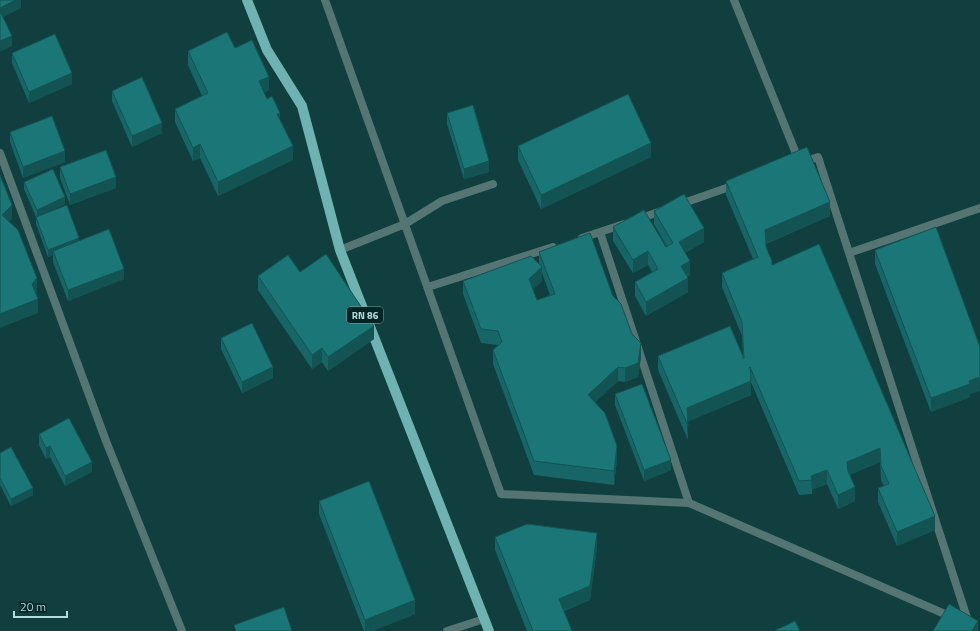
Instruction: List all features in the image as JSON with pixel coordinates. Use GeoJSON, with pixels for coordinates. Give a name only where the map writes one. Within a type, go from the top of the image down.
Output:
{"type":"FeatureCollection","features":[{"type":"Feature","properties":{"kind":"main road","name":"RN 86"},"geometry":{"type":"LineString","coordinates":[[247,0],[267,50],[302,106],[340,250],[489,631]]}},
{"type":"Feature","properties":{"kind":"street"},"geometry":{"type":"LineString","coordinates":[[326,0],[501,494],[689,503],[969,625],[818,157],[796,165],[734,0]]}},
{"type":"Feature","properties":{"kind":"street"},"geometry":{"type":"LineString","coordinates":[[0,153],[106,441],[182,631]]}},
{"type":"Feature","properties":{"kind":"street"},"geometry":{"type":"LineString","coordinates":[[340,250],[405,224],[442,201],[493,184]]}},
{"type":"Feature","properties":{"kind":"street"},"geometry":{"type":"LineString","coordinates":[[578,239],[741,184]]}},
{"type":"Feature","properties":{"kind":"street"},"geometry":{"type":"LineString","coordinates":[[849,253],[980,208]]}},
{"type":"Feature","properties":{"kind":"street"},"geometry":{"type":"LineString","coordinates":[[600,232],[689,503]]}},
{"type":"Feature","properties":{"kind":"street"},"geometry":{"type":"LineString","coordinates":[[428,287],[563,244]]}},
{"type":"Feature","properties":{"kind":"street"},"geometry":{"type":"LineString","coordinates":[[447,631],[484,619]]}},
{"type":"Feature","properties":{"kind":"building"},"geometry":{"type":"Polygon","coordinates":[[[0,0],[16,0],[0,8],[0,0]]]}},
{"type":"Feature","properties":{"kind":"building"},"geometry":{"type":"Polygon","coordinates":[[[0,11],[12,36],[0,41],[0,11]]]}},
{"type":"Feature","properties":{"kind":"building"},"geometry":{"type":"Polygon","coordinates":[[[227,32],[235,48],[252,40],[269,77],[259,81],[267,99],[272,96],[280,113],[277,114],[293,146],[218,182],[200,144],[193,148],[175,109],[208,93],[188,51],[227,32]]]}},
{"type":"Feature","properties":{"kind":"building"},"geometry":{"type":"Polygon","coordinates":[[[55,34],[72,73],[29,92],[12,53],[55,34]]]}},
{"type":"Feature","properties":{"kind":"building"},"geometry":{"type":"Polygon","coordinates":[[[142,77],[162,123],[132,136],[112,91],[142,77]]]}},
{"type":"Feature","properties":{"kind":"building"},"geometry":{"type":"Polygon","coordinates":[[[628,94],[651,143],[541,195],[518,146],[628,94]]]}},
{"type":"Feature","properties":{"kind":"building"},"geometry":{"type":"Polygon","coordinates":[[[473,105],[489,161],[464,169],[447,113],[473,105]]]}},
{"type":"Feature","properties":{"kind":"building"},"geometry":{"type":"Polygon","coordinates":[[[52,116],[65,151],[23,167],[10,132],[52,116]]]}},
{"type":"Feature","properties":{"kind":"building"},"geometry":{"type":"Polygon","coordinates":[[[807,147],[830,202],[765,230],[766,247],[772,261],[772,265],[819,244],[935,516],[897,532],[878,488],[889,484],[881,466],[880,448],[847,462],[848,471],[855,487],[838,495],[827,470],[811,476],[812,480],[799,481],[750,367],[751,381],[687,408],[688,426],[658,356],[730,326],[744,359],[742,322],[722,273],[758,257],[726,181],[807,147]]]}},
{"type":"Feature","properties":{"kind":"building"},"geometry":{"type":"Polygon","coordinates":[[[106,150],[116,177],[70,194],[60,167],[106,150]]]}},
{"type":"Feature","properties":{"kind":"building"},"geometry":{"type":"Polygon","coordinates":[[[53,169],[65,197],[37,210],[24,182],[53,169]]]}},
{"type":"Feature","properties":{"kind":"building"},"geometry":{"type":"Polygon","coordinates":[[[0,175],[12,205],[2,215],[18,230],[37,278],[32,284],[38,299],[0,314],[0,175]]]}},
{"type":"Feature","properties":{"kind":"building"},"geometry":{"type":"Polygon","coordinates":[[[684,194],[704,228],[679,242],[690,261],[681,266],[688,278],[646,302],[635,282],[658,269],[648,251],[633,260],[613,227],[644,210],[666,247],[673,243],[654,211],[684,194]]]}},
{"type":"Feature","properties":{"kind":"building"},"geometry":{"type":"Polygon","coordinates":[[[67,205],[79,238],[48,250],[36,217],[67,205]]]}},
{"type":"Feature","properties":{"kind":"building"},"geometry":{"type":"Polygon","coordinates":[[[936,227],[980,347],[980,377],[969,381],[970,384],[931,398],[875,250],[936,227]]]}},
{"type":"Feature","properties":{"kind":"building"},"geometry":{"type":"Polygon","coordinates":[[[109,229],[124,269],[68,290],[53,251],[109,229]]]}},
{"type":"Feature","properties":{"kind":"building"},"geometry":{"type":"Polygon","coordinates":[[[590,233],[613,296],[621,304],[632,334],[641,343],[638,363],[625,368],[618,367],[588,395],[605,413],[617,446],[614,471],[534,461],[493,350],[502,342],[498,331],[481,329],[463,281],[531,256],[542,267],[529,279],[537,300],[555,294],[539,252],[590,233]]]}},
{"type":"Feature","properties":{"kind":"building"},"geometry":{"type":"Polygon","coordinates":[[[326,254],[374,326],[328,357],[322,348],[312,355],[258,276],[288,255],[300,272],[326,254]]]}},
{"type":"Feature","properties":{"kind":"building"},"geometry":{"type":"Polygon","coordinates":[[[252,323],[273,367],[242,382],[221,338],[252,323]]]}},
{"type":"Feature","properties":{"kind":"building"},"geometry":{"type":"Polygon","coordinates":[[[642,384],[671,460],[644,470],[615,394],[642,384]]]}},
{"type":"Feature","properties":{"kind":"building"},"geometry":{"type":"Polygon","coordinates":[[[69,418],[92,462],[65,476],[50,446],[46,448],[39,434],[69,418]]]}},
{"type":"Feature","properties":{"kind":"building"},"geometry":{"type":"Polygon","coordinates":[[[11,447],[33,488],[11,499],[0,478],[0,453],[11,447]]]}},
{"type":"Feature","properties":{"kind":"building"},"geometry":{"type":"Polygon","coordinates":[[[369,481],[415,600],[365,620],[319,501],[369,481]]]}},
{"type":"Feature","properties":{"kind":"building"},"geometry":{"type":"Polygon","coordinates":[[[527,524],[597,533],[590,586],[559,599],[572,631],[533,631],[495,537],[527,524]]]}},
{"type":"Feature","properties":{"kind":"building"},"geometry":{"type":"Polygon","coordinates":[[[949,604],[978,621],[972,631],[933,631],[949,604]]]}},
{"type":"Feature","properties":{"kind":"building"},"geometry":{"type":"Polygon","coordinates":[[[284,607],[292,631],[236,631],[234,625],[284,607]]]}},
{"type":"Feature","properties":{"kind":"building"},"geometry":{"type":"Polygon","coordinates":[[[795,621],[800,631],[774,631],[795,621]]]}}]}
